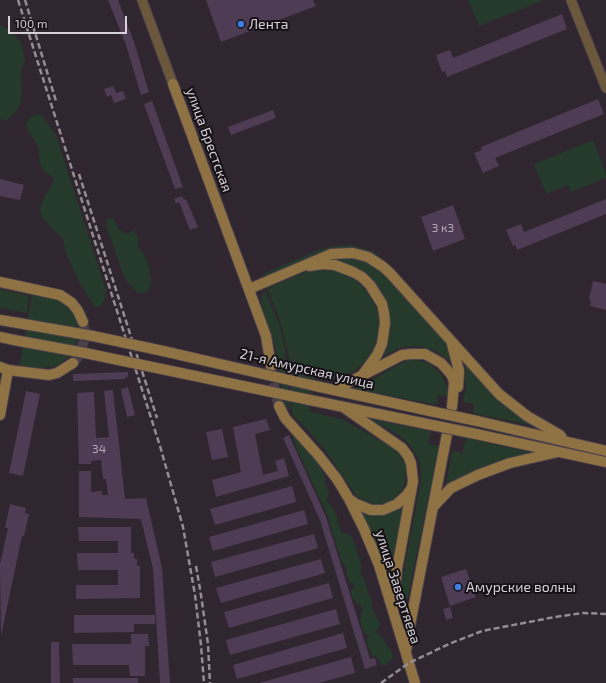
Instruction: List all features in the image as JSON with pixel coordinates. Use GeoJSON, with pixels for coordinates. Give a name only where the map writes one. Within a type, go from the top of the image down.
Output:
{"type":"FeatureCollection","features":[{"type":"Feature","properties":{"kind":"main road","name":"улица Брестская"},"geometry":{"type":"LineString","coordinates":[[173,84],[249,289]]}},
{"type":"Feature","properties":{"kind":"main road"},"geometry":{"type":"LineString","coordinates":[[272,366],[266,336],[249,289],[301,268],[318,258],[330,254],[353,253],[368,257],[389,272],[477,370],[507,401],[527,416],[560,435],[564,441]]}},
{"type":"Feature","properties":{"kind":"main road"},"geometry":{"type":"LineString","coordinates":[[301,268],[323,264],[340,266],[362,277],[377,294],[384,313],[385,334],[377,355],[361,377]]}},
{"type":"Feature","properties":{"kind":"main road"},"geometry":{"type":"LineString","coordinates":[[0,282],[60,295],[72,303],[83,322]]}},
{"type":"Feature","properties":{"kind":"main road","name":"21-я Амурская улица"},"geometry":{"type":"LineString","coordinates":[[0,320],[93,336],[162,350],[606,451]]}},
{"type":"Feature","properties":{"kind":"main road","name":"21-я Амурская улица"},"geometry":{"type":"LineString","coordinates":[[0,337],[86,353],[606,462]]}},
{"type":"Feature","properties":{"kind":"main road"},"geometry":{"type":"LineString","coordinates":[[334,390],[402,356],[411,354],[425,354],[441,363],[450,373],[454,383],[453,402],[459,383],[459,371],[450,339]]}},
{"type":"Feature","properties":{"kind":"main road"},"geometry":{"type":"LineString","coordinates":[[0,416],[4,369],[49,375],[57,374],[73,363]]}},
{"type":"Feature","properties":{"kind":"main road","name":"улица Завертяева"},"geometry":{"type":"LineString","coordinates":[[279,406],[285,418],[330,470],[349,499],[372,546],[415,683]]}},
{"type":"Feature","properties":{"kind":"main road"},"geometry":{"type":"LineString","coordinates":[[342,407],[402,448],[411,463],[413,474],[394,601],[395,620],[402,623],[406,623],[411,620]]}},
{"type":"Feature","properties":{"kind":"main road"},"geometry":{"type":"LineString","coordinates":[[406,653],[432,507],[447,434]]}},
{"type":"Feature","properties":{"kind":"main road"},"geometry":{"type":"LineString","coordinates":[[432,507],[451,488],[465,481],[503,465],[558,452]]}},
{"type":"Feature","properties":{"kind":"main road"},"geometry":{"type":"LineString","coordinates":[[349,499],[356,504],[371,510],[383,510],[390,508],[402,500],[411,488]]}},
{"type":"Feature","properties":{"kind":"street","name":"улица Брестская"},"geometry":{"type":"LineString","coordinates":[[142,0],[173,84]]}},
{"type":"Feature","properties":{"kind":"street"},"geometry":{"type":"LineString","coordinates":[[571,0],[606,88]]}},
{"type":"Feature","properties":{"kind":"green space"},"geometry":{"type":"Polygon","coordinates":[[[468,0],[544,0],[479,26],[468,0]]]}},
{"type":"Feature","properties":{"kind":"green space"},"geometry":{"type":"Polygon","coordinates":[[[0,25],[8,29],[21,42],[25,60],[21,72],[21,102],[16,112],[7,120],[0,119],[0,25]]]}},
{"type":"Feature","properties":{"kind":"green space"},"geometry":{"type":"Polygon","coordinates":[[[41,114],[56,135],[106,290],[104,302],[100,307],[95,307],[79,282],[66,253],[63,239],[42,218],[40,209],[43,199],[53,183],[54,178],[44,172],[40,164],[38,146],[27,129],[26,123],[32,116],[41,114]]]}},
{"type":"Feature","properties":{"kind":"green space"},"geometry":{"type":"Polygon","coordinates":[[[593,140],[606,173],[606,178],[571,192],[568,185],[546,194],[534,164],[593,140]]]}},
{"type":"Feature","properties":{"kind":"green space"},"geometry":{"type":"Polygon","coordinates":[[[107,218],[113,218],[119,230],[126,234],[134,230],[138,237],[138,247],[144,254],[149,267],[151,281],[150,288],[144,294],[138,293],[128,283],[123,274],[106,225],[107,218]]]}},
{"type":"Feature","properties":{"kind":"green space"},"geometry":{"type":"Polygon","coordinates":[[[350,245],[373,251],[382,258],[381,259],[357,250],[340,248],[322,252],[264,276],[263,274],[320,249],[350,245]]]}},
{"type":"Feature","properties":{"kind":"green space"},"geometry":{"type":"Polygon","coordinates":[[[352,257],[363,260],[384,272],[444,339],[448,347],[453,366],[446,358],[436,351],[419,346],[402,347],[382,356],[389,330],[380,293],[328,259],[352,257]]]}},
{"type":"Feature","properties":{"kind":"green space"},"geometry":{"type":"Polygon","coordinates":[[[316,270],[336,271],[358,281],[370,295],[377,309],[379,324],[378,333],[375,345],[369,357],[356,370],[341,377],[332,378],[314,375],[309,411],[344,420],[393,448],[400,454],[406,469],[405,483],[402,490],[395,498],[382,504],[367,502],[355,494],[327,453],[292,412],[289,358],[281,324],[267,288],[306,272],[316,270]]]}},
{"type":"Feature","properties":{"kind":"green space"},"geometry":{"type":"Polygon","coordinates":[[[0,289],[29,296],[27,313],[0,308],[0,289]]]}},
{"type":"Feature","properties":{"kind":"green space"},"geometry":{"type":"Polygon","coordinates":[[[265,290],[280,327],[285,349],[290,408],[286,407],[284,404],[276,351],[261,304],[261,296],[265,290]]]}},
{"type":"Feature","properties":{"kind":"green space"},"geometry":{"type":"Polygon","coordinates":[[[32,295],[61,301],[71,309],[78,325],[78,337],[70,356],[60,364],[51,367],[40,368],[20,365],[32,295]]]}},
{"type":"Feature","properties":{"kind":"green space"},"geometry":{"type":"Polygon","coordinates":[[[410,360],[421,361],[429,364],[442,376],[447,388],[447,396],[438,395],[437,405],[355,389],[403,362],[410,360]]]}},
{"type":"Feature","properties":{"kind":"green space"},"geometry":{"type":"Polygon","coordinates":[[[467,364],[534,424],[534,426],[473,413],[474,404],[463,402],[466,388],[465,365],[467,364]]]}},
{"type":"Feature","properties":{"kind":"green space"},"geometry":{"type":"Polygon","coordinates":[[[374,420],[431,431],[428,444],[439,446],[404,615],[401,604],[401,586],[421,480],[421,469],[418,458],[409,444],[400,436],[374,420]]]}},
{"type":"Feature","properties":{"kind":"green space"},"geometry":{"type":"Polygon","coordinates":[[[292,435],[314,458],[324,474],[326,487],[329,491],[327,501],[337,514],[337,520],[341,532],[352,536],[361,564],[361,573],[372,600],[372,608],[380,624],[376,632],[384,639],[393,655],[392,659],[386,665],[381,665],[380,661],[376,657],[372,656],[366,642],[369,637],[364,632],[360,620],[362,609],[360,604],[356,603],[353,599],[351,593],[351,590],[354,589],[354,585],[353,583],[350,583],[348,579],[346,573],[347,570],[341,560],[327,514],[292,435]]]}},
{"type":"Feature","properties":{"kind":"green space"},"geometry":{"type":"Polygon","coordinates":[[[466,438],[529,452],[529,454],[511,458],[488,466],[446,485],[452,451],[462,453],[466,438]]]}},
{"type":"Feature","properties":{"kind":"green space"},"geometry":{"type":"Polygon","coordinates":[[[402,505],[401,517],[388,583],[360,510],[402,505]]]}},
{"type":"Feature","properties":{"kind":"building"},"geometry":{"type":"Polygon","coordinates":[[[108,0],[118,0],[134,42],[149,92],[141,95],[126,45],[108,0]]]}},
{"type":"Feature","properties":{"kind":"building","name":"Лента"},"geometry":{"type":"Polygon","coordinates":[[[206,0],[313,0],[316,6],[221,42],[206,0]]]}},
{"type":"Feature","properties":{"kind":"building"},"geometry":{"type":"Polygon","coordinates":[[[562,14],[567,29],[447,77],[445,71],[442,72],[436,55],[450,50],[453,58],[562,14]]]}},
{"type":"Feature","properties":{"kind":"building"},"geometry":{"type":"Polygon","coordinates":[[[113,86],[116,93],[123,91],[126,99],[114,103],[111,95],[107,97],[104,89],[113,86]]]}},
{"type":"Feature","properties":{"kind":"building"},"geometry":{"type":"Polygon","coordinates":[[[598,99],[604,114],[495,158],[499,166],[483,173],[474,153],[482,150],[481,147],[598,99]]]}},
{"type":"Feature","properties":{"kind":"building"},"geometry":{"type":"Polygon","coordinates":[[[152,101],[183,187],[175,189],[144,104],[152,101]]]}},
{"type":"Feature","properties":{"kind":"building"},"geometry":{"type":"Polygon","coordinates":[[[273,110],[276,118],[231,135],[228,127],[273,110]]]}},
{"type":"Feature","properties":{"kind":"building"},"geometry":{"type":"Polygon","coordinates":[[[0,179],[24,185],[20,200],[0,196],[0,179]]]}},
{"type":"Feature","properties":{"kind":"building"},"geometry":{"type":"Polygon","coordinates":[[[182,196],[184,200],[186,199],[198,227],[190,230],[179,202],[176,204],[174,199],[182,196]]]}},
{"type":"Feature","properties":{"kind":"building"},"geometry":{"type":"Polygon","coordinates":[[[606,199],[606,214],[517,250],[515,245],[513,246],[506,230],[521,224],[524,232],[606,199]]]}},
{"type":"Feature","properties":{"kind":"building"},"geometry":{"type":"Polygon","coordinates":[[[453,205],[465,239],[433,251],[421,217],[453,205]]]}},
{"type":"Feature","properties":{"kind":"building"},"geometry":{"type":"Polygon","coordinates":[[[593,281],[606,284],[606,310],[590,306],[591,300],[589,299],[593,281]]]}},
{"type":"Feature","properties":{"kind":"building"},"geometry":{"type":"Polygon","coordinates":[[[128,372],[128,377],[125,377],[125,379],[73,381],[73,374],[128,372]]]}},
{"type":"Feature","properties":{"kind":"building"},"geometry":{"type":"Polygon","coordinates":[[[128,387],[135,415],[127,417],[121,389],[128,387]]]}},
{"type":"Feature","properties":{"kind":"building"},"geometry":{"type":"Polygon","coordinates":[[[113,390],[125,499],[146,498],[162,568],[170,683],[160,683],[153,569],[141,519],[79,517],[79,471],[91,471],[91,492],[102,491],[102,495],[108,495],[106,479],[103,479],[101,460],[91,461],[91,464],[79,464],[77,393],[94,392],[96,438],[109,437],[104,391],[113,390]]]}},
{"type":"Feature","properties":{"kind":"building"},"geometry":{"type":"Polygon","coordinates":[[[26,391],[40,394],[23,476],[9,473],[26,391]]]}},
{"type":"Feature","properties":{"kind":"building"},"geometry":{"type":"Polygon","coordinates":[[[266,419],[270,430],[255,434],[263,475],[278,471],[275,461],[284,458],[289,476],[216,497],[212,480],[241,472],[233,427],[266,419]]]}},
{"type":"Feature","properties":{"kind":"building"},"geometry":{"type":"Polygon","coordinates":[[[222,429],[228,457],[212,460],[206,432],[222,429]]]}},
{"type":"Feature","properties":{"kind":"building"},"geometry":{"type":"Polygon","coordinates":[[[289,435],[326,517],[370,659],[375,658],[377,665],[365,669],[320,520],[283,438],[289,435]]]}},
{"type":"Feature","properties":{"kind":"building"},"geometry":{"type":"Polygon","coordinates":[[[292,486],[296,502],[215,525],[210,509],[292,486]]]}},
{"type":"Feature","properties":{"kind":"building"},"geometry":{"type":"Polygon","coordinates":[[[10,504],[26,508],[25,513],[29,514],[24,536],[22,536],[1,636],[0,564],[8,528],[5,528],[10,504]]]}},
{"type":"Feature","properties":{"kind":"building"},"geometry":{"type":"Polygon","coordinates":[[[304,510],[308,524],[213,551],[209,537],[304,510]]]}},
{"type":"Feature","properties":{"kind":"building"},"geometry":{"type":"Polygon","coordinates":[[[78,527],[131,527],[131,553],[134,553],[134,559],[137,559],[137,566],[140,566],[140,598],[76,599],[76,585],[118,585],[118,570],[78,570],[77,553],[118,553],[118,541],[79,541],[78,527]]]}},
{"type":"Feature","properties":{"kind":"building"},"geometry":{"type":"Polygon","coordinates":[[[314,534],[318,548],[215,577],[211,562],[314,534]]]}},
{"type":"Feature","properties":{"kind":"building"},"geometry":{"type":"Polygon","coordinates":[[[321,559],[325,573],[221,603],[216,588],[321,559]]]}},
{"type":"Feature","properties":{"kind":"building","name":"Амурские волны"},"geometry":{"type":"Polygon","coordinates":[[[466,569],[476,597],[450,606],[441,577],[466,569]]]}},
{"type":"Feature","properties":{"kind":"building"},"geometry":{"type":"Polygon","coordinates":[[[329,583],[333,598],[229,628],[224,612],[329,583]]]}},
{"type":"Feature","properties":{"kind":"building"},"geometry":{"type":"Polygon","coordinates":[[[450,607],[453,618],[446,620],[443,609],[450,607]]]}},
{"type":"Feature","properties":{"kind":"building"},"geometry":{"type":"Polygon","coordinates":[[[336,609],[340,624],[230,655],[226,640],[336,609]]]}},
{"type":"Feature","properties":{"kind":"building"},"geometry":{"type":"Polygon","coordinates":[[[74,615],[155,615],[155,624],[134,624],[134,632],[74,633],[74,615]]]}},
{"type":"Feature","properties":{"kind":"building"},"geometry":{"type":"Polygon","coordinates":[[[343,633],[347,648],[237,679],[233,665],[343,633]]]}},
{"type":"Feature","properties":{"kind":"building"},"geometry":{"type":"Polygon","coordinates":[[[131,634],[148,634],[149,646],[145,646],[145,676],[130,676],[129,665],[73,665],[72,644],[131,644],[131,634]]]}},
{"type":"Feature","properties":{"kind":"building"},"geometry":{"type":"Polygon","coordinates":[[[51,642],[59,642],[60,683],[51,683],[51,642]]]}},
{"type":"Feature","properties":{"kind":"building"},"geometry":{"type":"Polygon","coordinates":[[[351,657],[355,673],[319,683],[259,683],[351,657]]]}},
{"type":"Feature","properties":{"kind":"building"},"geometry":{"type":"Polygon","coordinates":[[[73,678],[138,678],[138,683],[73,683],[73,678]]]}},
{"type":"Feature","properties":{"kind":"tunnel"},"geometry":{"type":"LineString","coordinates":[[73,363],[78,357],[84,341],[85,332],[83,322]]}},
{"type":"Feature","properties":{"kind":"tunnel"},"geometry":{"type":"LineString","coordinates":[[272,368],[275,392],[279,406]]}},
{"type":"Feature","properties":{"kind":"railway"},"geometry":{"type":"LineString","coordinates":[[18,0],[160,446],[183,527],[195,595],[204,683]]}},
{"type":"Feature","properties":{"kind":"railway"},"geometry":{"type":"LineString","coordinates":[[25,0],[56,101]]}},
{"type":"Feature","properties":{"kind":"railway"},"geometry":{"type":"LineString","coordinates":[[79,174],[157,418]]}},
{"type":"Feature","properties":{"kind":"railway"},"geometry":{"type":"LineString","coordinates":[[196,566],[208,644],[210,683]]}},
{"type":"Feature","properties":{"kind":"railway"},"geometry":{"type":"LineString","coordinates":[[381,683],[409,663],[449,644],[482,631],[583,613],[606,614]]}},
{"type":"Feature","properties":{"kind":"place","name":"Лента"},"geometry":{"type":"Point","coordinates":[241,24]}},
{"type":"Feature","properties":{"kind":"place","name":"Амурские волны"},"geometry":{"type":"Point","coordinates":[458,587]}}]}
